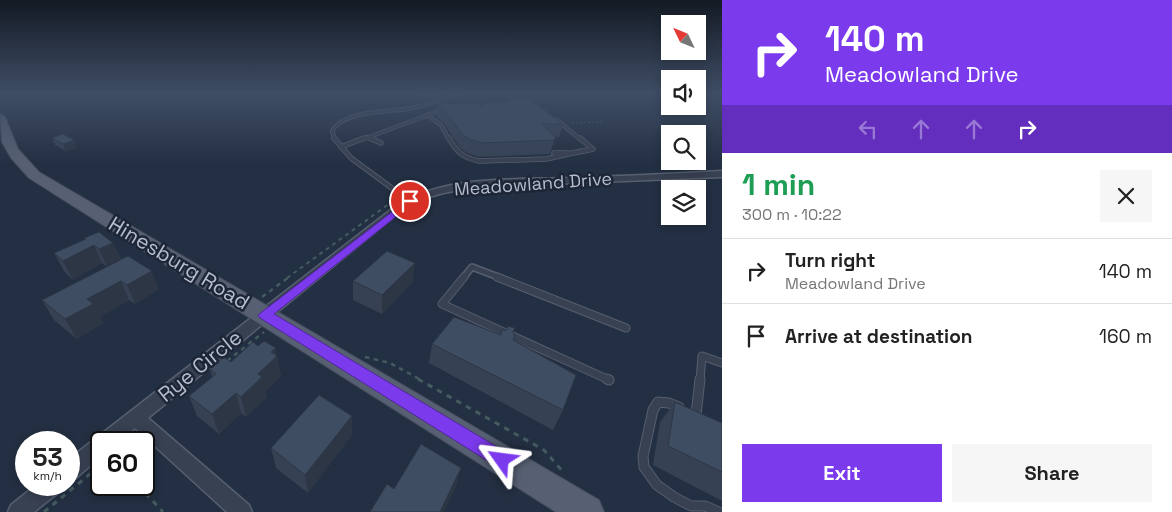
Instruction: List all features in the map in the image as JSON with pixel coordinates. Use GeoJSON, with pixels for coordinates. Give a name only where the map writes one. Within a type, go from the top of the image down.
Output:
{"type":"FeatureCollection","features":[{"type":"Feature","properties":{"kind":"main road","name":"Hinesburg Road"},"geometry":{"type":"LineString","coordinates":[[0,117],[10,149],[19,162],[34,174],[587,512]]}},
{"type":"Feature","properties":{"kind":"street","name":"Meadowland Drive"},"geometry":{"type":"LineString","coordinates":[[264,314],[406,198],[477,184],[722,174]]}},
{"type":"Feature","properties":{"kind":"street","name":"Rye Circle"},"geometry":{"type":"LineString","coordinates":[[119,431],[264,314]]}},
{"type":"Feature","properties":{"kind":"street"},"geometry":{"type":"LineString","coordinates":[[136,418],[242,512]]}},
{"type":"Feature","properties":{"kind":"street"},"geometry":{"type":"LineString","coordinates":[[80,462],[90,454]]}},
{"type":"Feature","properties":{"kind":"street"},"geometry":{"type":"LineString","coordinates":[[18,512],[38,496]]}},
{"type":"Feature","properties":{"kind":"lane"},"geometry":{"type":"LineString","coordinates":[[349,117],[336,123],[332,129],[332,136],[369,174],[406,198]]}},
{"type":"Feature","properties":{"kind":"lane"},"geometry":{"type":"LineString","coordinates":[[341,147],[420,117]]}},
{"type":"Feature","properties":{"kind":"lane"},"geometry":{"type":"LineString","coordinates":[[433,117],[460,155],[467,159],[479,161],[556,157],[574,155],[582,151]]}},
{"type":"Feature","properties":{"kind":"lane"},"geometry":{"type":"LineString","coordinates":[[554,117],[594,148],[554,153]]}},
{"type":"Feature","properties":{"kind":"lane"},"geometry":{"type":"LineString","coordinates":[[367,138],[381,143]]}},
{"type":"Feature","properties":{"kind":"lane"},"geometry":{"type":"LineString","coordinates":[[609,380],[442,304],[472,267],[626,328]]}},
{"type":"Feature","properties":{"kind":"lane"},"geometry":{"type":"LineString","coordinates":[[485,323],[488,334]]}},
{"type":"Feature","properties":{"kind":"lane"},"geometry":{"type":"LineString","coordinates":[[523,353],[540,348]]}},
{"type":"Feature","properties":{"kind":"lane"},"geometry":{"type":"LineString","coordinates":[[719,512],[704,506],[691,506],[657,485],[644,467],[642,456],[653,410],[658,402],[669,403],[696,415],[702,356],[722,364]]}},
{"type":"Feature","properties":{"kind":"path"},"geometry":{"type":"LineString","coordinates":[[222,366],[264,314],[389,203],[406,198]]}},
{"type":"Feature","properties":{"kind":"path"},"geometry":{"type":"LineString","coordinates":[[361,356],[377,358],[390,363],[525,438],[544,450],[569,479]]}},
{"type":"Feature","properties":{"kind":"path"},"geometry":{"type":"LineString","coordinates":[[44,512],[90,474]]}},
{"type":"Feature","properties":{"kind":"path"},"geometry":{"type":"LineString","coordinates":[[148,496],[163,512]]}},
{"type":"Feature","properties":{"kind":"building"},"geometry":{"type":"Polygon","coordinates":[[[450,117],[554,117],[563,124],[541,124],[555,136],[555,140],[482,143],[469,139],[462,134],[450,117]]]}},
{"type":"Feature","properties":{"kind":"building"},"geometry":{"type":"Polygon","coordinates":[[[63,134],[74,140],[63,144],[52,138],[63,134]]]}},
{"type":"Feature","properties":{"kind":"building"},"geometry":{"type":"Polygon","coordinates":[[[99,232],[113,243],[99,249],[94,245],[63,261],[54,253],[86,239],[84,238],[99,232]]]}},
{"type":"Feature","properties":{"kind":"building"},"geometry":{"type":"Polygon","coordinates":[[[387,251],[415,263],[382,295],[353,281],[387,251]]]}},
{"type":"Feature","properties":{"kind":"building"},"geometry":{"type":"Polygon","coordinates":[[[128,256],[152,271],[127,285],[121,281],[87,299],[93,304],[65,319],[42,300],[128,256]]]}},
{"type":"Feature","properties":{"kind":"building"},"geometry":{"type":"Polygon","coordinates":[[[454,317],[501,335],[502,330],[506,330],[508,326],[515,328],[513,340],[576,375],[563,410],[432,344],[454,317]]]}},
{"type":"Feature","properties":{"kind":"building"},"geometry":{"type":"Polygon","coordinates":[[[264,341],[276,348],[271,352],[277,356],[258,374],[262,377],[241,397],[236,393],[212,414],[189,396],[216,374],[210,369],[224,357],[231,362],[253,342],[258,346],[264,341]]]}},
{"type":"Feature","properties":{"kind":"building"},"geometry":{"type":"Polygon","coordinates":[[[319,395],[352,416],[305,475],[271,448],[319,395]]]}},
{"type":"Feature","properties":{"kind":"building"},"geometry":{"type":"Polygon","coordinates":[[[675,402],[722,423],[722,472],[668,446],[675,402]]]}},
{"type":"Feature","properties":{"kind":"building"},"geometry":{"type":"Polygon","coordinates":[[[421,444],[461,468],[440,512],[370,512],[387,484],[394,489],[421,444]]]}},
{"type":"Feature","properties":{"kind":"route"},"geometry":{"type":"LineString","coordinates":[[410,201],[264,315],[502,460]]}}]}
